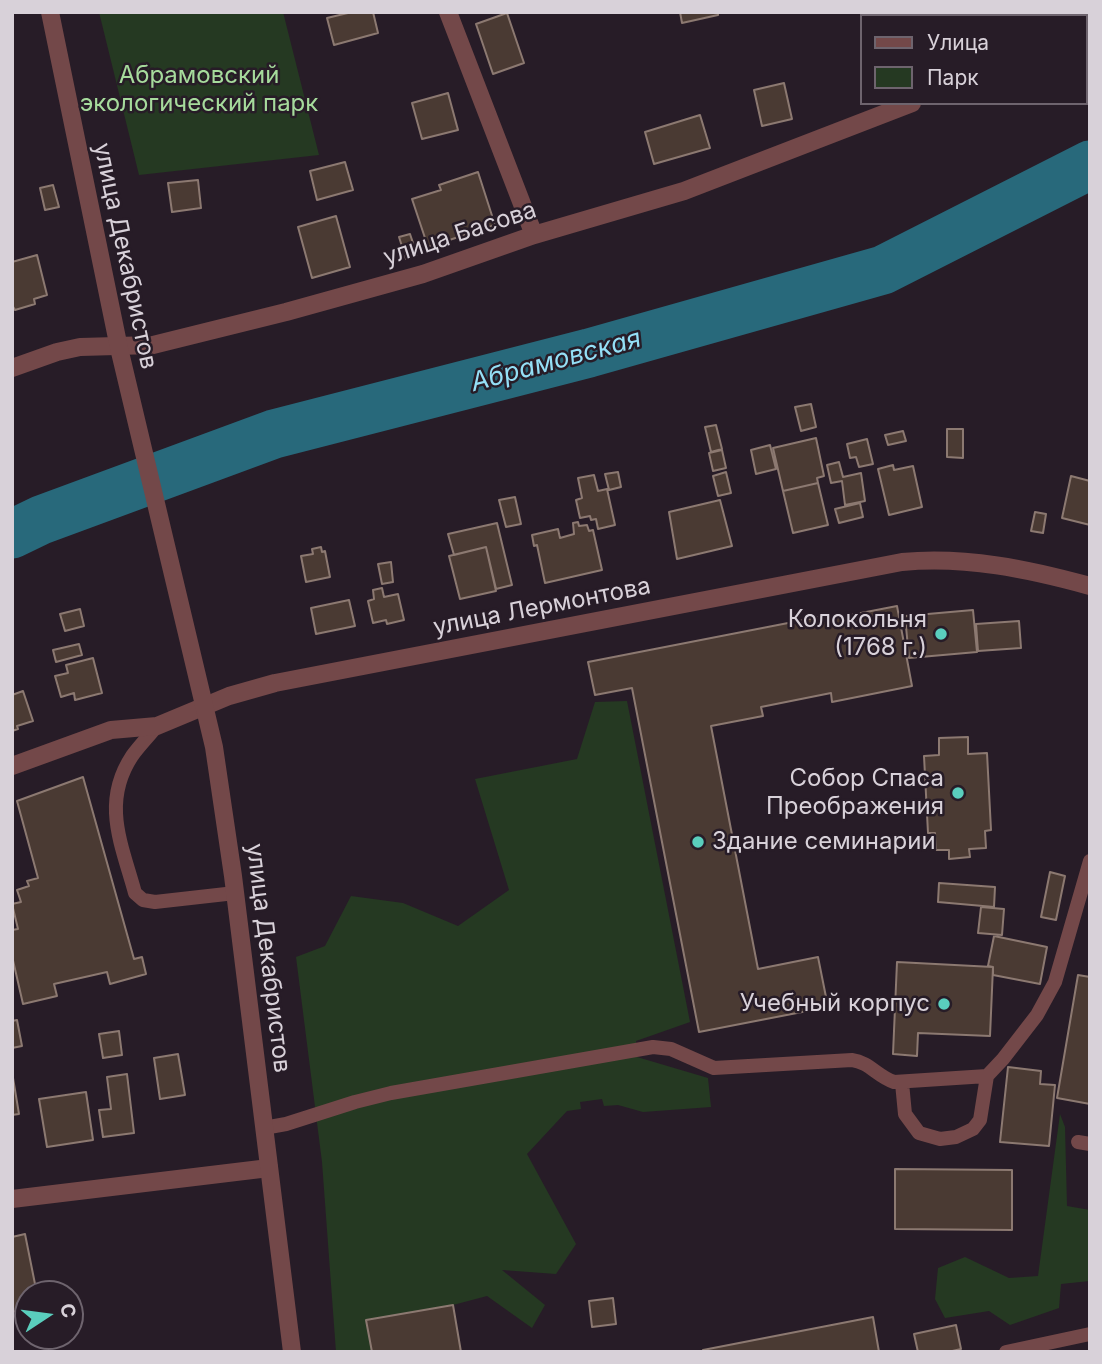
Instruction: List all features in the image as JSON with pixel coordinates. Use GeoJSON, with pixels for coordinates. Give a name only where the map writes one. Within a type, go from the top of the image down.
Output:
{"type":"FeatureCollection","features":[{"type":"Feature","properties":{"kind":"street","name":"улица Декабристов"},"geometry":{"type":"LineString","coordinates":[[50,12],[119,348],[206,707],[221,786],[292,1352]]}},
{"type":"Feature","properties":{"kind":"street"},"geometry":{"type":"LineString","coordinates":[[447,12],[534,234]]}},
{"type":"Feature","properties":{"kind":"street","name":"улица Басова"},"geometry":{"type":"LineString","coordinates":[[12,368],[79,347],[153,345],[300,309],[423,274],[534,234],[694,187],[907,105]]}},
{"type":"Feature","properties":{"kind":"street","name":"улица Лермонтова"},"geometry":{"type":"LineString","coordinates":[[12,766],[111,730],[156,726],[244,691],[275,683],[902,562],[959,559],[996,564],[1090,586]]}},
{"type":"Feature","properties":{"kind":"street"},"geometry":{"type":"LineString","coordinates":[[12,1199],[269,1168]]}},
{"type":"Feature","properties":{"kind":"lane"},"geometry":{"type":"LineString","coordinates":[[156,726],[131,757],[119,782],[114,802],[116,825],[135,894],[143,900],[155,902],[235,893]]}},
{"type":"Feature","properties":{"kind":"lane"},"geometry":{"type":"LineString","coordinates":[[902,1083],[905,1114],[919,1133],[940,1139],[965,1134],[973,1129],[980,1120],[987,1076],[1037,1015],[1055,982],[1090,861]]}},
{"type":"Feature","properties":{"kind":"lane"},"geometry":{"type":"LineString","coordinates":[[264,1128],[391,1093],[653,1047],[679,1052],[702,1065],[714,1068],[839,1060],[860,1061],[887,1080],[902,1083],[987,1076]]}},
{"type":"Feature","properties":{"kind":"lane"},"geometry":{"type":"LineString","coordinates":[[1006,1352],[1090,1334]]}},
{"type":"Feature","properties":{"kind":"green space","name":"Абрамовский экологический парк"},"geometry":{"type":"Polygon","coordinates":[[[99,12],[283,12],[319,155],[139,175],[99,12]]]}},
{"type":"Feature","properties":{"kind":"green space"},"geometry":{"type":"Polygon","coordinates":[[[627,701],[690,1022],[636,1041],[637,1057],[708,1078],[711,1107],[643,1112],[618,1105],[604,1106],[602,1099],[580,1102],[581,1109],[567,1111],[527,1154],[576,1244],[556,1274],[502,1270],[545,1305],[532,1328],[487,1296],[453,1305],[366,1320],[372,1352],[336,1352],[322,1162],[296,957],[325,946],[351,896],[403,903],[458,926],[509,890],[475,779],[577,759],[595,702],[627,701]]]}},
{"type":"Feature","properties":{"kind":"green space"},"geometry":{"type":"Polygon","coordinates":[[[1060,1114],[1065,1127],[1067,1206],[1090,1210],[1090,1281],[1061,1284],[1059,1308],[1010,1325],[989,1311],[945,1318],[935,1299],[938,1268],[965,1257],[1009,1278],[1038,1276],[1060,1114]]]}},
{"type":"Feature","properties":{"kind":"building"},"geometry":{"type":"Polygon","coordinates":[[[352,12],[373,12],[378,33],[334,45],[327,18],[352,12]]]}},
{"type":"Feature","properties":{"kind":"building"},"geometry":{"type":"Polygon","coordinates":[[[680,12],[718,12],[718,15],[682,23],[680,12]]]}},
{"type":"Feature","properties":{"kind":"building"},"geometry":{"type":"Polygon","coordinates":[[[1033,12],[1079,12],[1074,14],[1033,12]]]}},
{"type":"Feature","properties":{"kind":"building"},"geometry":{"type":"Polygon","coordinates":[[[507,13],[524,63],[493,74],[476,24],[507,13]]]}},
{"type":"Feature","properties":{"kind":"building"},"geometry":{"type":"Polygon","coordinates":[[[784,83],[792,119],[762,126],[754,90],[784,83]]]}},
{"type":"Feature","properties":{"kind":"building"},"geometry":{"type":"Polygon","coordinates":[[[448,93],[458,130],[422,139],[412,103],[448,93]]]}},
{"type":"Feature","properties":{"kind":"building"},"geometry":{"type":"Polygon","coordinates":[[[700,115],[710,148],[654,164],[645,132],[700,115]]]}},
{"type":"Feature","properties":{"kind":"building"},"geometry":{"type":"Polygon","coordinates":[[[345,162],[353,190],[317,200],[310,171],[345,162]]]}},
{"type":"Feature","properties":{"kind":"building"},"geometry":{"type":"Polygon","coordinates":[[[478,172],[495,225],[428,247],[412,199],[441,190],[439,185],[478,172]]]}},
{"type":"Feature","properties":{"kind":"building"},"geometry":{"type":"Polygon","coordinates":[[[198,180],[201,208],[172,212],[168,183],[198,180]]]}},
{"type":"Feature","properties":{"kind":"building"},"geometry":{"type":"Polygon","coordinates":[[[53,185],[59,207],[45,210],[40,188],[53,185]]]}},
{"type":"Feature","properties":{"kind":"building"},"geometry":{"type":"Polygon","coordinates":[[[336,216],[350,267],[312,278],[298,227],[336,216]]]}},
{"type":"Feature","properties":{"kind":"building"},"geometry":{"type":"Polygon","coordinates":[[[410,234],[417,255],[406,259],[399,237],[410,234]]]}},
{"type":"Feature","properties":{"kind":"building"},"geometry":{"type":"Polygon","coordinates":[[[37,255],[47,295],[34,299],[35,304],[15,310],[12,305],[12,262],[37,255]]]}},
{"type":"Feature","properties":{"kind":"building"},"geometry":{"type":"Polygon","coordinates":[[[811,404],[816,427],[801,431],[795,407],[811,404]]]}},
{"type":"Feature","properties":{"kind":"building"},"geometry":{"type":"Polygon","coordinates":[[[716,425],[722,449],[711,452],[705,427],[716,425]]]}},
{"type":"Feature","properties":{"kind":"building"},"geometry":{"type":"Polygon","coordinates":[[[947,429],[963,429],[963,458],[947,457],[947,429]]]}},
{"type":"Feature","properties":{"kind":"building"},"geometry":{"type":"Polygon","coordinates":[[[903,431],[906,441],[888,445],[885,435],[903,431]]]}},
{"type":"Feature","properties":{"kind":"building"},"geometry":{"type":"Polygon","coordinates":[[[816,438],[824,476],[817,478],[818,483],[783,491],[773,448],[816,438]]]}},
{"type":"Feature","properties":{"kind":"building"},"geometry":{"type":"Polygon","coordinates":[[[867,439],[873,464],[859,467],[856,457],[850,458],[847,444],[867,439]]]}},
{"type":"Feature","properties":{"kind":"building"},"geometry":{"type":"Polygon","coordinates":[[[770,445],[776,469],[756,474],[751,450],[770,445]]]}},
{"type":"Feature","properties":{"kind":"building"},"geometry":{"type":"Polygon","coordinates":[[[722,450],[726,468],[713,471],[709,453],[722,450]]]}},
{"type":"Feature","properties":{"kind":"building"},"geometry":{"type":"Polygon","coordinates":[[[839,462],[843,477],[861,473],[865,501],[845,505],[842,481],[831,483],[827,465],[839,462]]]}},
{"type":"Feature","properties":{"kind":"building"},"geometry":{"type":"Polygon","coordinates":[[[893,465],[894,470],[913,466],[922,507],[889,515],[878,469],[893,465]]]}},
{"type":"Feature","properties":{"kind":"building"},"geometry":{"type":"Polygon","coordinates":[[[618,472],[621,487],[609,490],[605,474],[618,472]]]}},
{"type":"Feature","properties":{"kind":"building"},"geometry":{"type":"Polygon","coordinates":[[[726,472],[731,493],[718,496],[713,476],[726,472]]]}},
{"type":"Feature","properties":{"kind":"building"},"geometry":{"type":"Polygon","coordinates":[[[594,475],[598,491],[607,489],[615,525],[598,529],[596,519],[591,520],[590,516],[580,518],[576,500],[582,498],[578,478],[594,475]]]}},
{"type":"Feature","properties":{"kind":"building"},"geometry":{"type":"Polygon","coordinates":[[[1071,476],[1090,481],[1090,525],[1062,518],[1071,476]]]}},
{"type":"Feature","properties":{"kind":"building"},"geometry":{"type":"Polygon","coordinates":[[[818,483],[828,525],[793,533],[783,491],[818,483]]]}},
{"type":"Feature","properties":{"kind":"building"},"geometry":{"type":"Polygon","coordinates":[[[515,497],[521,524],[506,527],[499,500],[515,497]]]}},
{"type":"Feature","properties":{"kind":"building"},"geometry":{"type":"Polygon","coordinates":[[[720,500],[732,546],[677,559],[669,512],[720,500]]]}},
{"type":"Feature","properties":{"kind":"building"},"geometry":{"type":"Polygon","coordinates":[[[860,503],[863,517],[839,523],[835,509],[860,503]]]}},
{"type":"Feature","properties":{"kind":"building"},"geometry":{"type":"Polygon","coordinates":[[[1035,512],[1046,514],[1043,533],[1031,531],[1035,512]]]}},
{"type":"Feature","properties":{"kind":"building"},"geometry":{"type":"Polygon","coordinates":[[[578,522],[579,526],[587,525],[589,531],[593,530],[602,570],[545,583],[537,545],[534,546],[532,535],[558,529],[560,538],[574,534],[573,523],[578,522]]]}},
{"type":"Feature","properties":{"kind":"building"},"geometry":{"type":"Polygon","coordinates":[[[497,523],[512,585],[496,589],[486,547],[454,555],[448,534],[497,523]]]}},
{"type":"Feature","properties":{"kind":"building"},"geometry":{"type":"Polygon","coordinates":[[[321,547],[322,552],[325,551],[330,577],[306,582],[301,556],[313,554],[312,549],[321,547]]]}},
{"type":"Feature","properties":{"kind":"building"},"geometry":{"type":"Polygon","coordinates":[[[486,547],[496,591],[460,599],[449,556],[486,547]]]}},
{"type":"Feature","properties":{"kind":"building"},"geometry":{"type":"Polygon","coordinates":[[[391,562],[393,582],[382,584],[378,564],[391,562]]]}},
{"type":"Feature","properties":{"kind":"building"},"geometry":{"type":"Polygon","coordinates":[[[382,588],[384,597],[398,594],[404,620],[387,624],[386,620],[373,623],[368,601],[374,599],[373,590],[382,588]]]}},
{"type":"Feature","properties":{"kind":"building"},"geometry":{"type":"Polygon","coordinates":[[[349,600],[355,626],[316,634],[311,608],[349,600]]]}},
{"type":"Feature","properties":{"kind":"building","name":"Здание семинарии"},"geometry":{"type":"Polygon","coordinates":[[[897,606],[912,686],[832,702],[831,693],[761,707],[763,716],[711,726],[758,969],[818,957],[828,1007],[699,1032],[632,688],[595,695],[588,662],[824,616],[825,620],[897,606]]]}},
{"type":"Feature","properties":{"kind":"building"},"geometry":{"type":"Polygon","coordinates":[[[80,609],[84,626],[65,631],[60,614],[80,609]]]}},
{"type":"Feature","properties":{"kind":"building","name":"Колокольня (1768 г.)"},"geometry":{"type":"Polygon","coordinates":[[[973,610],[977,652],[909,658],[905,616],[973,610]]]}},
{"type":"Feature","properties":{"kind":"building"},"geometry":{"type":"Polygon","coordinates":[[[1019,621],[1021,648],[978,651],[976,624],[1019,621]]]}},
{"type":"Feature","properties":{"kind":"building"},"geometry":{"type":"Polygon","coordinates":[[[79,644],[82,655],[56,662],[53,650],[79,644]]]}},
{"type":"Feature","properties":{"kind":"building"},"geometry":{"type":"Polygon","coordinates":[[[93,658],[102,693],[75,700],[74,693],[61,697],[55,676],[68,673],[66,665],[93,658]]]}},
{"type":"Feature","properties":{"kind":"building"},"geometry":{"type":"Polygon","coordinates":[[[23,691],[33,721],[17,726],[18,729],[12,731],[12,695],[23,691]]]}},
{"type":"Feature","properties":{"kind":"building","name":"Собор Спаса Преображения"},"geometry":{"type":"Polygon","coordinates":[[[968,737],[968,754],[987,753],[991,830],[985,831],[986,848],[969,849],[970,857],[949,859],[949,850],[936,850],[935,833],[928,833],[924,756],[939,755],[939,738],[968,737]]]}},
{"type":"Feature","properties":{"kind":"building"},"geometry":{"type":"Polygon","coordinates":[[[83,777],[134,959],[142,957],[146,974],[110,984],[107,972],[54,984],[57,996],[23,1004],[12,956],[12,930],[18,929],[12,904],[21,902],[17,890],[29,886],[27,881],[38,878],[17,801],[83,777]]]}},
{"type":"Feature","properties":{"kind":"building"},"geometry":{"type":"Polygon","coordinates":[[[1050,872],[1065,876],[1056,920],[1041,917],[1050,872]]]}},
{"type":"Feature","properties":{"kind":"building"},"geometry":{"type":"Polygon","coordinates":[[[939,883],[995,887],[994,907],[938,902],[939,883]]]}},
{"type":"Feature","properties":{"kind":"building"},"geometry":{"type":"Polygon","coordinates":[[[981,907],[1004,909],[1002,935],[978,933],[981,907]]]}},
{"type":"Feature","properties":{"kind":"building"},"geometry":{"type":"Polygon","coordinates":[[[994,936],[1047,947],[1040,984],[993,975],[993,967],[988,966],[994,936]]]}},
{"type":"Feature","properties":{"kind":"building","name":"Учебный корпус"},"geometry":{"type":"Polygon","coordinates":[[[897,962],[993,967],[990,1036],[918,1033],[917,1056],[893,1054],[897,962]]]}},
{"type":"Feature","properties":{"kind":"building"},"geometry":{"type":"Polygon","coordinates":[[[1078,975],[1090,977],[1090,1104],[1057,1098],[1078,975]]]}},
{"type":"Feature","properties":{"kind":"building"},"geometry":{"type":"Polygon","coordinates":[[[17,1020],[22,1046],[12,1048],[12,1021],[17,1020]]]}},
{"type":"Feature","properties":{"kind":"building"},"geometry":{"type":"Polygon","coordinates":[[[119,1031],[122,1055],[103,1058],[99,1034],[119,1031]]]}},
{"type":"Feature","properties":{"kind":"building"},"geometry":{"type":"Polygon","coordinates":[[[178,1054],[185,1095],[160,1099],[154,1058],[178,1054]]]}},
{"type":"Feature","properties":{"kind":"building"},"geometry":{"type":"Polygon","coordinates":[[[1008,1067],[1041,1071],[1040,1084],[1055,1085],[1049,1146],[1000,1142],[1008,1067]]]}},
{"type":"Feature","properties":{"kind":"building"},"geometry":{"type":"Polygon","coordinates":[[[12,1072],[19,1114],[12,1115],[12,1072]]]}},
{"type":"Feature","properties":{"kind":"building"},"geometry":{"type":"Polygon","coordinates":[[[127,1074],[134,1133],[103,1137],[99,1110],[111,1109],[107,1077],[127,1074]]]}},
{"type":"Feature","properties":{"kind":"building"},"geometry":{"type":"Polygon","coordinates":[[[86,1092],[93,1140],[47,1147],[39,1099],[86,1092]]]}},
{"type":"Feature","properties":{"kind":"building"},"geometry":{"type":"Polygon","coordinates":[[[895,1169],[1012,1170],[1012,1230],[895,1229],[895,1169]]]}},
{"type":"Feature","properties":{"kind":"building"},"geometry":{"type":"Polygon","coordinates":[[[25,1234],[34,1280],[14,1280],[12,1312],[12,1237],[25,1234]]]}},
{"type":"Feature","properties":{"kind":"building"},"geometry":{"type":"Polygon","coordinates":[[[613,1298],[616,1324],[592,1327],[589,1301],[613,1298]]]}},
{"type":"Feature","properties":{"kind":"building"},"geometry":{"type":"Polygon","coordinates":[[[453,1305],[461,1352],[372,1352],[366,1320],[453,1305]]]}},
{"type":"Feature","properties":{"kind":"building"},"geometry":{"type":"Polygon","coordinates":[[[873,1317],[879,1352],[703,1352],[703,1350],[873,1317]]]}},
{"type":"Feature","properties":{"kind":"building"},"geometry":{"type":"Polygon","coordinates":[[[956,1325],[961,1349],[918,1352],[914,1334],[956,1325]]]}},
{"type":"Feature","properties":{"kind":"waterway","name":"Абрамовская"},"geometry":{"type":"LineString","coordinates":[[12,534],[41,520],[274,434],[589,353],[883,270],[1090,165]]}},
{"type":"Feature","properties":{"kind":"place","name":"Колокольня (1768 г.)"},"geometry":{"type":"Point","coordinates":[941,634]}},
{"type":"Feature","properties":{"kind":"place","name":"Собор Спаса Преображения"},"geometry":{"type":"Point","coordinates":[958,793]}},
{"type":"Feature","properties":{"kind":"place","name":"Здание семинарии"},"geometry":{"type":"Point","coordinates":[698,842]}},
{"type":"Feature","properties":{"kind":"place","name":"Учебный корпус"},"geometry":{"type":"Point","coordinates":[944,1004]}}]}
